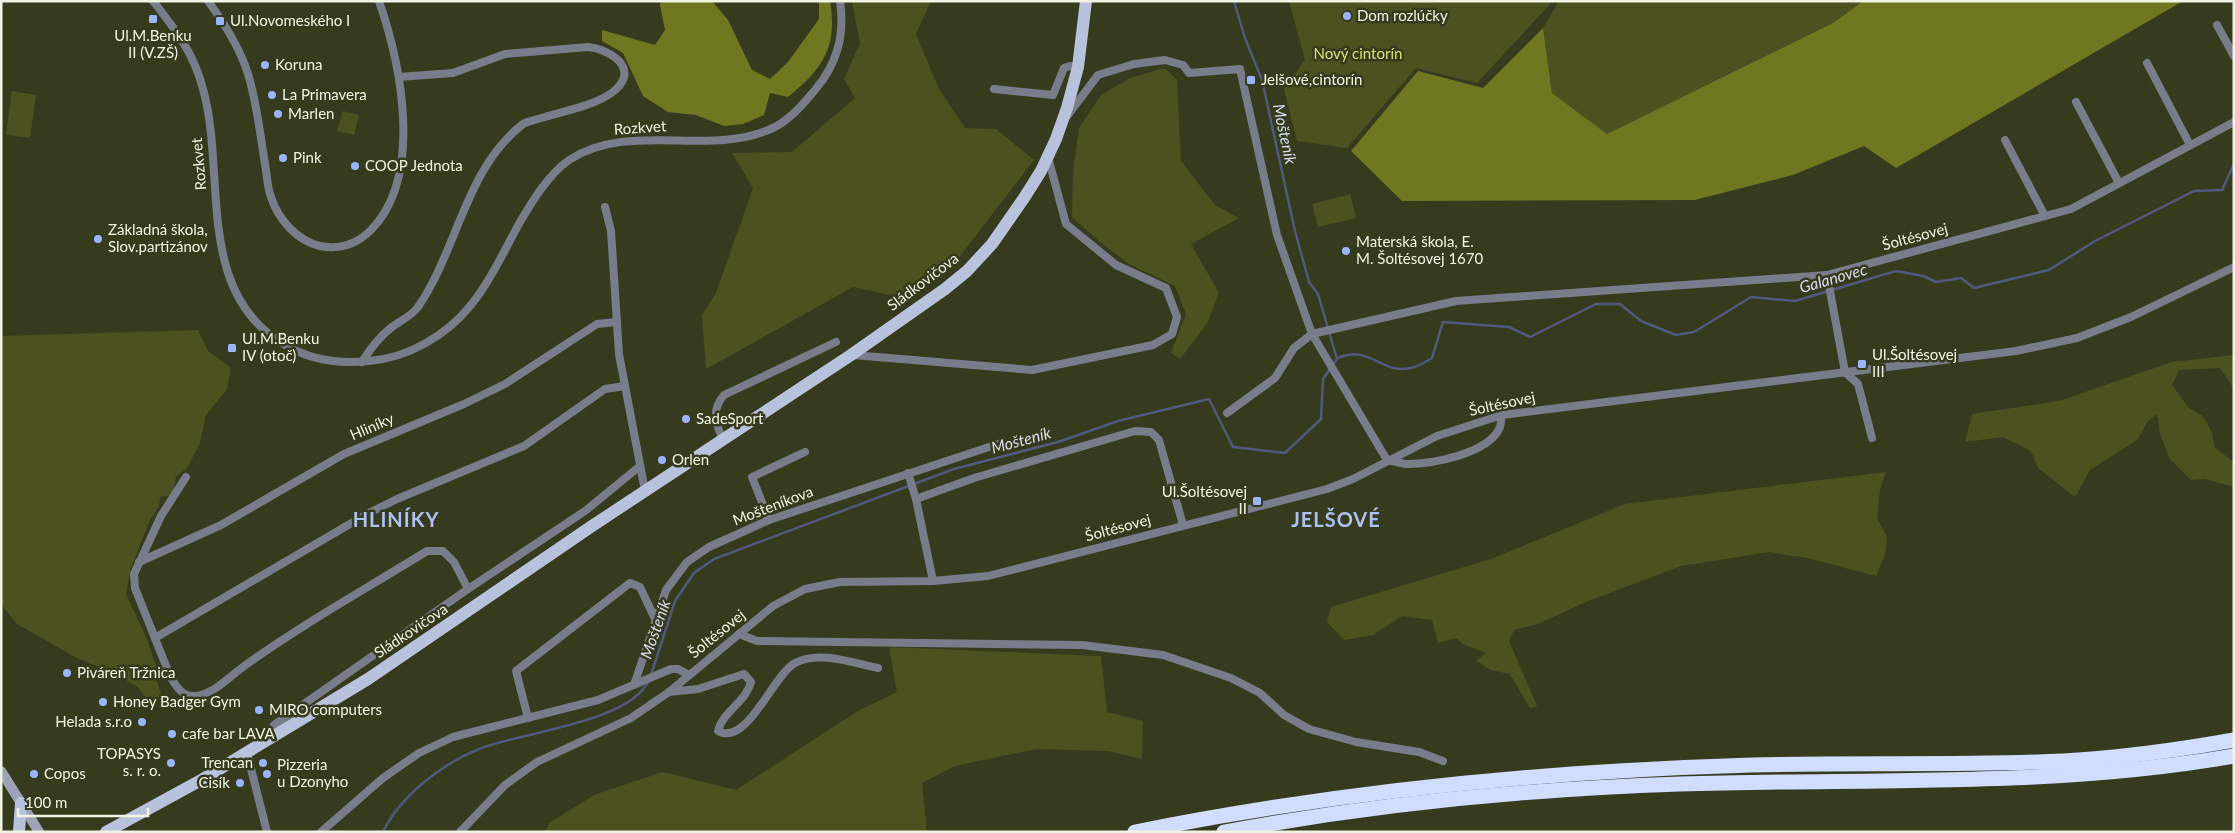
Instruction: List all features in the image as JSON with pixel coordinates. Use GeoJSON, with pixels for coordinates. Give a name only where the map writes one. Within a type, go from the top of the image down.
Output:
{"type":"FeatureCollection","features":[{"type":"Feature","properties":{"kind":"highway"},"geometry":{"type":"LineString","coordinates":[[1135,832],[1230,814],[1356,795],[1527,776],[1754,765],[2064,761],[2139,754],[2234,740]]}},
{"type":"Feature","properties":{"kind":"highway"},"geometry":{"type":"LineString","coordinates":[[1224,832],[1358,811],[1539,792],[1681,784],[2056,776],[2133,771],[2234,756]]}},
{"type":"Feature","properties":{"kind":"main road","name":"Sládkovičova"},"geometry":{"type":"LineString","coordinates":[[106,832],[119,828],[247,753],[274,731],[368,680],[723,438],[851,355],[945,289],[978,260],[992,244],[1024,198],[1048,157],[1063,120],[1078,67],[1086,1]]}},
{"type":"Feature","properties":{"kind":"main road"},"geometry":{"type":"LineString","coordinates":[[1,771],[39,832]]}},
{"type":"Feature","properties":{"kind":"main road"},"geometry":{"type":"LineString","coordinates":[[19,832],[21,804]]}},
{"type":"Feature","properties":{"kind":"street","name":"Rozkvet"},"geometry":{"type":"LineString","coordinates":[[153,1],[182,38],[204,89],[210,128],[218,229],[226,269],[246,310],[264,329],[285,345],[315,358],[345,363],[381,360],[404,353],[428,342],[454,322],[471,305],[532,202],[554,173],[583,152],[626,140],[717,140],[754,135],[775,127],[802,105],[827,76],[834,62],[840,40],[842,17],[840,1]]}},
{"type":"Feature","properties":{"kind":"street"},"geometry":{"type":"LineString","coordinates":[[208,1],[232,38],[248,73],[270,195],[276,209],[292,230],[309,242],[327,247],[349,245],[363,238],[388,208],[400,172],[403,132],[399,77],[379,1]]}},
{"type":"Feature","properties":{"kind":"street"},"geometry":{"type":"LineString","coordinates":[[2218,25],[2234,56]]}},
{"type":"Feature","properties":{"kind":"street"},"geometry":{"type":"LineString","coordinates":[[362,362],[373,346],[390,329],[417,309],[431,285],[490,158],[524,123],[606,97],[621,84],[624,71],[618,58],[608,52],[588,47],[505,54],[453,72],[399,77]]}},
{"type":"Feature","properties":{"kind":"street"},"geometry":{"type":"LineString","coordinates":[[1063,120],[1098,75],[1134,64],[1165,60],[1183,65],[1188,72],[1240,69],[1277,235],[1312,334],[1387,460],[1405,464],[1421,464],[1474,451],[1495,435],[1500,427],[1502,415]]}},
{"type":"Feature","properties":{"kind":"street"},"geometry":{"type":"LineString","coordinates":[[2146,62],[2190,145]]}},
{"type":"Feature","properties":{"kind":"street"},"geometry":{"type":"LineString","coordinates":[[994,89],[1054,95],[1064,68],[1070,66],[1078,67]]}},
{"type":"Feature","properties":{"kind":"street"},"geometry":{"type":"LineString","coordinates":[[2076,102],[2119,184]]}},
{"type":"Feature","properties":{"kind":"street","name":"Šoltésovej"},"geometry":{"type":"LineString","coordinates":[[1227,413],[1275,378],[1294,348],[1312,334],[1456,301],[1827,275],[2071,209],[2234,122]]}},
{"type":"Feature","properties":{"kind":"street"},"geometry":{"type":"LineString","coordinates":[[2005,140],[2044,216]]}},
{"type":"Feature","properties":{"kind":"street"},"geometry":{"type":"LineString","coordinates":[[851,355],[1032,370],[1153,345],[1172,334],[1177,318],[1166,288],[1116,265],[1066,224],[1048,157]]}},
{"type":"Feature","properties":{"kind":"street"},"geometry":{"type":"LineString","coordinates":[[605,207],[611,230],[619,354],[646,491]]}},
{"type":"Feature","properties":{"kind":"street","name":"Šoltésovej"},"geometry":{"type":"LineString","coordinates":[[460,832],[505,785],[537,762],[631,718],[669,692],[773,606],[805,588],[840,582],[933,581],[988,576],[1327,489],[1353,479],[1387,460],[1442,434],[1502,415],[2016,351],[2078,338],[2131,317],[2234,267]]}},
{"type":"Feature","properties":{"kind":"street"},"geometry":{"type":"LineString","coordinates":[[1827,275],[1845,372],[1858,384],[1872,438]]}},
{"type":"Feature","properties":{"kind":"street","name":"Hliníky"},"geometry":{"type":"LineString","coordinates":[[139,562],[221,525],[344,454],[464,404],[505,384],[597,324],[617,322]]}},
{"type":"Feature","properties":{"kind":"street"},"geometry":{"type":"LineString","coordinates":[[723,438],[715,421],[715,410],[724,395],[836,342]]}},
{"type":"Feature","properties":{"kind":"street"},"geometry":{"type":"LineString","coordinates":[[155,638],[367,514],[397,499],[524,446],[605,389],[626,386]]}},
{"type":"Feature","properties":{"kind":"street"},"geometry":{"type":"LineString","coordinates":[[916,499],[974,478],[1135,431],[1151,432],[1159,440],[1183,525]]}},
{"type":"Feature","properties":{"kind":"street","name":"Mošteníkova"},"geometry":{"type":"LineString","coordinates":[[634,685],[666,590],[687,562],[708,547],[769,520],[911,481],[1001,443]]}},
{"type":"Feature","properties":{"kind":"street"},"geometry":{"type":"LineString","coordinates":[[769,520],[752,477],[805,452]]}},
{"type":"Feature","properties":{"kind":"street","name":"Sládkovičova"},"geometry":{"type":"LineString","coordinates":[[274,731],[468,589],[585,512],[640,466]]}},
{"type":"Feature","properties":{"kind":"street"},"geometry":{"type":"LineString","coordinates":[[186,477],[161,516],[134,574],[135,588],[170,676],[178,690],[190,696],[196,696],[211,690],[272,645],[427,551],[443,552],[454,562],[468,589]]}},
{"type":"Feature","properties":{"kind":"street"},"geometry":{"type":"LineString","coordinates":[[911,481],[933,581]]}},
{"type":"Feature","properties":{"kind":"street"},"geometry":{"type":"LineString","coordinates":[[528,718],[516,672],[630,583],[640,587],[656,621]]}},
{"type":"Feature","properties":{"kind":"street"},"geometry":{"type":"LineString","coordinates":[[739,634],[757,641],[1082,645],[1163,655],[1231,678],[1260,693],[1284,714],[1309,729],[1356,742],[1419,752],[1443,761]]}},
{"type":"Feature","properties":{"kind":"street"},"geometry":{"type":"LineString","coordinates":[[669,692],[698,689],[744,674],[751,682],[748,692],[720,722],[718,731],[723,734],[733,733],[756,712],[778,678],[795,663],[814,658],[832,658],[878,668]]}},
{"type":"Feature","properties":{"kind":"street"},"geometry":{"type":"LineString","coordinates":[[321,832],[383,778],[419,753],[454,737],[598,700],[671,669],[678,669],[689,675]]}},
{"type":"Feature","properties":{"kind":"street"},"geometry":{"type":"LineString","coordinates":[[247,753],[267,832]]}},
{"type":"Feature","properties":{"kind":"green space"},"geometry":{"type":"Polygon","coordinates":[[[661,1],[712,1],[728,20],[752,70],[770,79],[788,62],[819,19],[819,1],[830,1],[832,32],[825,56],[810,77],[800,87],[788,97],[770,93],[764,115],[743,124],[724,126],[696,115],[668,112],[643,96],[623,53],[602,41],[602,30],[655,45],[665,30],[660,5],[661,1]]]}},
{"type":"Feature","properties":{"kind":"green space"},"geometry":{"type":"Polygon","coordinates":[[[852,1],[931,1],[916,34],[939,89],[965,128],[996,129],[1034,160],[954,264],[909,299],[853,287],[706,369],[702,315],[716,293],[753,188],[732,153],[792,152],[855,98],[844,79],[860,43],[852,1]]]}},
{"type":"Feature","properties":{"kind":"green space","name":"Nový cintorín"},"geometry":{"type":"Polygon","coordinates":[[[1289,1],[1553,1],[1477,83],[1416,68],[1347,148],[1297,141],[1284,89],[1305,60],[1289,1]]]}},
{"type":"Feature","properties":{"kind":"green space"},"geometry":{"type":"Polygon","coordinates":[[[1559,1],[1863,1],[1833,23],[1607,134],[1552,93],[1543,28],[1559,1]]]}},
{"type":"Feature","properties":{"kind":"green space"},"geometry":{"type":"Polygon","coordinates":[[[1863,1],[2183,1],[1896,168],[1864,146],[1793,175],[1695,200],[1402,201],[1351,151],[1418,71],[1483,88],[1543,28],[1552,93],[1607,134],[1833,23],[1863,1]]]}},
{"type":"Feature","properties":{"kind":"green space"},"geometry":{"type":"Polygon","coordinates":[[[1165,68],[1177,80],[1181,161],[1215,205],[1239,218],[1191,244],[1219,293],[1208,322],[1180,359],[1171,353],[1186,314],[1175,286],[1129,264],[1072,217],[1073,171],[1079,128],[1101,95],[1130,78],[1165,68]]]}},
{"type":"Feature","properties":{"kind":"green space"},"geometry":{"type":"Polygon","coordinates":[[[12,91],[36,95],[30,138],[6,135],[12,91]]]}},
{"type":"Feature","properties":{"kind":"green space"},"geometry":{"type":"Polygon","coordinates":[[[343,111],[359,115],[354,135],[337,131],[343,111]]]}},
{"type":"Feature","properties":{"kind":"green space"},"geometry":{"type":"Polygon","coordinates":[[[1350,194],[1356,218],[1318,227],[1312,204],[1350,194]]]}},
{"type":"Feature","properties":{"kind":"green space"},"geometry":{"type":"Polygon","coordinates":[[[198,330],[208,351],[231,368],[227,389],[206,415],[200,443],[187,468],[176,477],[172,495],[160,497],[159,506],[149,522],[131,568],[126,594],[146,637],[156,665],[157,682],[162,696],[151,705],[138,687],[111,672],[75,657],[17,624],[1,604],[1,336],[198,330]]]}},
{"type":"Feature","properties":{"kind":"green space"},"geometry":{"type":"Polygon","coordinates":[[[2234,355],[2234,389],[2220,368],[2179,370],[2172,385],[2189,408],[2203,416],[2212,433],[2215,448],[2234,462],[2234,487],[2205,479],[2191,480],[2170,459],[2160,434],[2157,414],[2148,421],[2137,440],[2090,470],[2075,497],[2038,468],[2031,451],[2003,437],[1965,442],[1972,414],[2059,401],[2172,362],[2234,355]]]}},
{"type":"Feature","properties":{"kind":"green space"},"geometry":{"type":"Polygon","coordinates":[[[1886,472],[1880,489],[1877,518],[1887,537],[1885,555],[1876,576],[1807,558],[1769,552],[1681,566],[1586,602],[1538,624],[1514,630],[1509,641],[1537,706],[1530,708],[1510,674],[1491,670],[1476,661],[1486,653],[1463,644],[1456,638],[1438,643],[1432,620],[1402,616],[1373,635],[1344,640],[1327,622],[1331,607],[1491,559],[1625,504],[1886,472]]]}},
{"type":"Feature","properties":{"kind":"green space"},"geometry":{"type":"Polygon","coordinates":[[[889,647],[1101,656],[1107,712],[1143,721],[1142,759],[1108,751],[1036,749],[955,766],[922,783],[927,832],[545,832],[549,823],[594,795],[663,772],[736,790],[858,711],[897,692],[889,647]]]}},
{"type":"Feature","properties":{"kind":"waterway","name":"Mošteník"},"geometry":{"type":"LineString","coordinates":[[651,675],[675,601],[694,573],[714,559],[954,469],[1058,442],[1118,421],[1209,399],[1233,447],[1285,453],[1321,419],[1323,379],[1337,359],[1318,294],[1309,282],[1295,231],[1262,80],[1245,38],[1234,1]]}},
{"type":"Feature","properties":{"kind":"waterway","name":"Galanovec"},"geometry":{"type":"LineString","coordinates":[[1338,358],[1358,355],[1400,369],[1413,367],[1432,358],[1443,322],[1509,327],[1530,337],[1596,304],[1620,304],[1641,321],[1676,335],[1694,332],[1751,297],[1795,301],[1896,271],[1923,276],[1936,282],[1961,278],[1974,288],[2049,270],[2095,241],[2194,191],[2222,190],[2234,164]]}},
{"type":"Feature","properties":{"kind":"waterway","name":"Mošteník"},"geometry":{"type":"LineString","coordinates":[[383,832],[391,818],[412,793],[451,763],[479,749],[573,724],[620,707],[638,695],[649,680]]}},
{"type":"Feature","properties":{"kind":"place","name":"Dom rozlúčky"},"geometry":{"type":"Point","coordinates":[1347,16]}},
{"type":"Feature","properties":{"kind":"place","name":"Ul.M.Benku II (V.ZŠ)"},"geometry":{"type":"Point","coordinates":[153,19]}},
{"type":"Feature","properties":{"kind":"place","name":"Ul.Novomeského I"},"geometry":{"type":"Point","coordinates":[220,21]}},
{"type":"Feature","properties":{"kind":"place","name":"Koruna"},"geometry":{"type":"Point","coordinates":[265,65]}},
{"type":"Feature","properties":{"kind":"place","name":"Jelšové,cintorín"},"geometry":{"type":"Point","coordinates":[1251,80]}},
{"type":"Feature","properties":{"kind":"place","name":"La Primavera"},"geometry":{"type":"Point","coordinates":[272,95]}},
{"type":"Feature","properties":{"kind":"place","name":"Marlen"},"geometry":{"type":"Point","coordinates":[278,114]}},
{"type":"Feature","properties":{"kind":"place","name":"Pink"},"geometry":{"type":"Point","coordinates":[283,158]}},
{"type":"Feature","properties":{"kind":"place","name":"COOP Jednota"},"geometry":{"type":"Point","coordinates":[355,166]}},
{"type":"Feature","properties":{"kind":"place","name":"Základná škola, Slov.partizánov"},"geometry":{"type":"Point","coordinates":[98,239]}},
{"type":"Feature","properties":{"kind":"place","name":"Materská škola, E. M. Šoltésovej 1670"},"geometry":{"type":"Point","coordinates":[1346,251]}},
{"type":"Feature","properties":{"kind":"place","name":"Ul.M.Benku IV (otoč)"},"geometry":{"type":"Point","coordinates":[232,348]}},
{"type":"Feature","properties":{"kind":"place","name":"Ul.Šoltésovej III"},"geometry":{"type":"Point","coordinates":[1862,364]}},
{"type":"Feature","properties":{"kind":"place","name":"SadeSport"},"geometry":{"type":"Point","coordinates":[686,419]}},
{"type":"Feature","properties":{"kind":"place","name":"Orlen"},"geometry":{"type":"Point","coordinates":[662,460]}},
{"type":"Feature","properties":{"kind":"place","name":"Ul.Šoltésovej II"},"geometry":{"type":"Point","coordinates":[1257,501]}},
{"type":"Feature","properties":{"kind":"place","name":"Piváreň Tržnica"},"geometry":{"type":"Point","coordinates":[67,673]}},
{"type":"Feature","properties":{"kind":"place","name":"Honey Badger Gym"},"geometry":{"type":"Point","coordinates":[103,702]}},
{"type":"Feature","properties":{"kind":"place","name":"MIRO computers"},"geometry":{"type":"Point","coordinates":[259,710]}},
{"type":"Feature","properties":{"kind":"place","name":"Helada s.r.o"},"geometry":{"type":"Point","coordinates":[142,722]}},
{"type":"Feature","properties":{"kind":"place","name":"cafe bar LAVA"},"geometry":{"type":"Point","coordinates":[172,734]}},
{"type":"Feature","properties":{"kind":"place","name":"TOPASYS s. r. o."},"geometry":{"type":"Point","coordinates":[171,763]}},
{"type":"Feature","properties":{"kind":"place","name":"Trencan"},"geometry":{"type":"Point","coordinates":[263,763]}},
{"type":"Feature","properties":{"kind":"place","name":"Copos"},"geometry":{"type":"Point","coordinates":[34,774]}},
{"type":"Feature","properties":{"kind":"place","name":"Pizzeria u Dzonyho"},"geometry":{"type":"Point","coordinates":[267,774]}},
{"type":"Feature","properties":{"kind":"place","name":"Cisík"},"geometry":{"type":"Point","coordinates":[240,783]}},
{"type":"Feature","properties":{"kind":"district","name":"HLINÍKY"},"geometry":{"type":"Point","coordinates":[396,520]}},
{"type":"Feature","properties":{"kind":"district","name":"JELŠOVÉ"},"geometry":{"type":"Point","coordinates":[1336,520]}}]}
